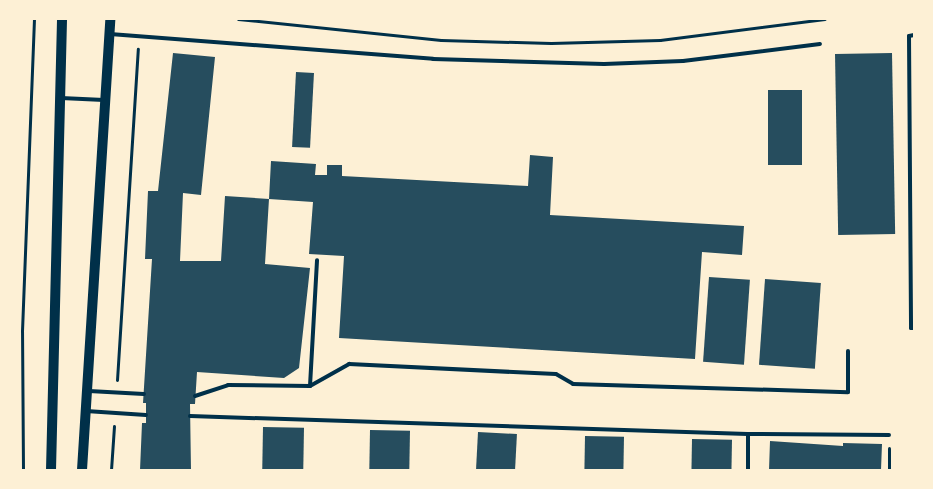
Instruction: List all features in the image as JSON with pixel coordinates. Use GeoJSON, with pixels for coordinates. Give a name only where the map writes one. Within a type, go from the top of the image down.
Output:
{"type":"FeatureCollection","features":[{"type":"Feature","properties":{"kind":"main road"},"geometry":{"type":"LineString","coordinates":[[50,470],[62,19]]}},
{"type":"Feature","properties":{"kind":"main road"},"geometry":{"type":"LineString","coordinates":[[82,470],[110,19]]}},
{"type":"Feature","properties":{"kind":"lane"},"geometry":{"type":"LineString","coordinates":[[110,34],[433,59],[604,64],[683,61],[820,44]]}},
{"type":"Feature","properties":{"kind":"lane"},"geometry":{"type":"LineString","coordinates":[[914,35],[909,36],[911,328],[914,328]]}},
{"type":"Feature","properties":{"kind":"lane"},"geometry":{"type":"LineString","coordinates":[[59,98],[104,100]]}},
{"type":"Feature","properties":{"kind":"lane"},"geometry":{"type":"LineString","coordinates":[[310,386],[317,260]]}},
{"type":"Feature","properties":{"kind":"lane"},"geometry":{"type":"LineString","coordinates":[[195,396],[228,385],[310,386],[349,364],[556,374],[573,384],[848,392],[848,351]]}},
{"type":"Feature","properties":{"kind":"lane"},"geometry":{"type":"LineString","coordinates":[[86,391],[144,394]]}},
{"type":"Feature","properties":{"kind":"lane"},"geometry":{"type":"LineString","coordinates":[[85,411],[146,415]]}},
{"type":"Feature","properties":{"kind":"lane"},"geometry":{"type":"LineString","coordinates":[[190,416],[748,434],[889,435]]}},
{"type":"Feature","properties":{"kind":"lane"},"geometry":{"type":"LineString","coordinates":[[748,434],[748,470]]}},
{"type":"Feature","properties":{"kind":"path"},"geometry":{"type":"LineString","coordinates":[[23,470],[22,331],[34,19]]}},
{"type":"Feature","properties":{"kind":"path"},"geometry":{"type":"LineString","coordinates":[[238,19],[441,40],[551,43],[660,40],[825,19]]}},
{"type":"Feature","properties":{"kind":"path"},"geometry":{"type":"LineString","coordinates":[[116,392],[137,76],[137,36]]}},
{"type":"Feature","properties":{"kind":"path"},"geometry":{"type":"LineString","coordinates":[[110,470],[114,412]]}},
{"type":"Feature","properties":{"kind":"path"},"geometry":{"type":"LineString","coordinates":[[889,435],[889,470]]}},
{"type":"Feature","properties":{"kind":"building"},"geometry":{"type":"Polygon","coordinates":[[[173,53],[215,57],[201,195],[183,193],[180,261],[221,261],[225,196],[269,199],[265,264],[310,268],[299,368],[284,378],[197,372],[195,404],[190,404],[191,470],[140,470],[142,423],[146,423],[146,403],[143,403],[152,259],[145,259],[148,191],[158,191],[173,53]]]}},
{"type":"Feature","properties":{"kind":"building"},"geometry":{"type":"Polygon","coordinates":[[[892,53],[895,234],[838,235],[835,54],[892,53]]]}},
{"type":"Feature","properties":{"kind":"building"},"geometry":{"type":"Polygon","coordinates":[[[296,72],[314,73],[310,148],[292,147],[296,72]]]}},
{"type":"Feature","properties":{"kind":"building"},"geometry":{"type":"Polygon","coordinates":[[[768,90],[802,90],[802,165],[768,165],[768,90]]]}},
{"type":"Feature","properties":{"kind":"building"},"geometry":{"type":"Polygon","coordinates":[[[530,155],[553,157],[550,215],[744,226],[742,255],[702,252],[695,359],[339,338],[344,256],[309,254],[313,202],[269,199],[271,161],[316,164],[315,175],[327,175],[327,165],[342,165],[342,176],[528,186],[530,155]]]}},
{"type":"Feature","properties":{"kind":"building"},"geometry":{"type":"Polygon","coordinates":[[[709,277],[750,280],[744,365],[703,362],[709,277]]]}},
{"type":"Feature","properties":{"kind":"building"},"geometry":{"type":"Polygon","coordinates":[[[765,279],[821,283],[815,369],[759,365],[765,279]]]}},
{"type":"Feature","properties":{"kind":"building"},"geometry":{"type":"Polygon","coordinates":[[[263,427],[304,428],[303,470],[262,470],[263,427]]]}},
{"type":"Feature","properties":{"kind":"building"},"geometry":{"type":"Polygon","coordinates":[[[370,430],[410,431],[409,470],[369,470],[370,430]]]}},
{"type":"Feature","properties":{"kind":"building"},"geometry":{"type":"Polygon","coordinates":[[[478,432],[517,434],[515,470],[476,470],[478,432]]]}},
{"type":"Feature","properties":{"kind":"building"},"geometry":{"type":"Polygon","coordinates":[[[585,436],[624,437],[623,470],[584,470],[585,436]]]}},
{"type":"Feature","properties":{"kind":"building"},"geometry":{"type":"Polygon","coordinates":[[[692,439],[732,440],[731,470],[691,470],[692,439]]]}},
{"type":"Feature","properties":{"kind":"building"},"geometry":{"type":"Polygon","coordinates":[[[770,441],[843,446],[843,443],[882,444],[881,470],[769,470],[770,441]]]}}]}
